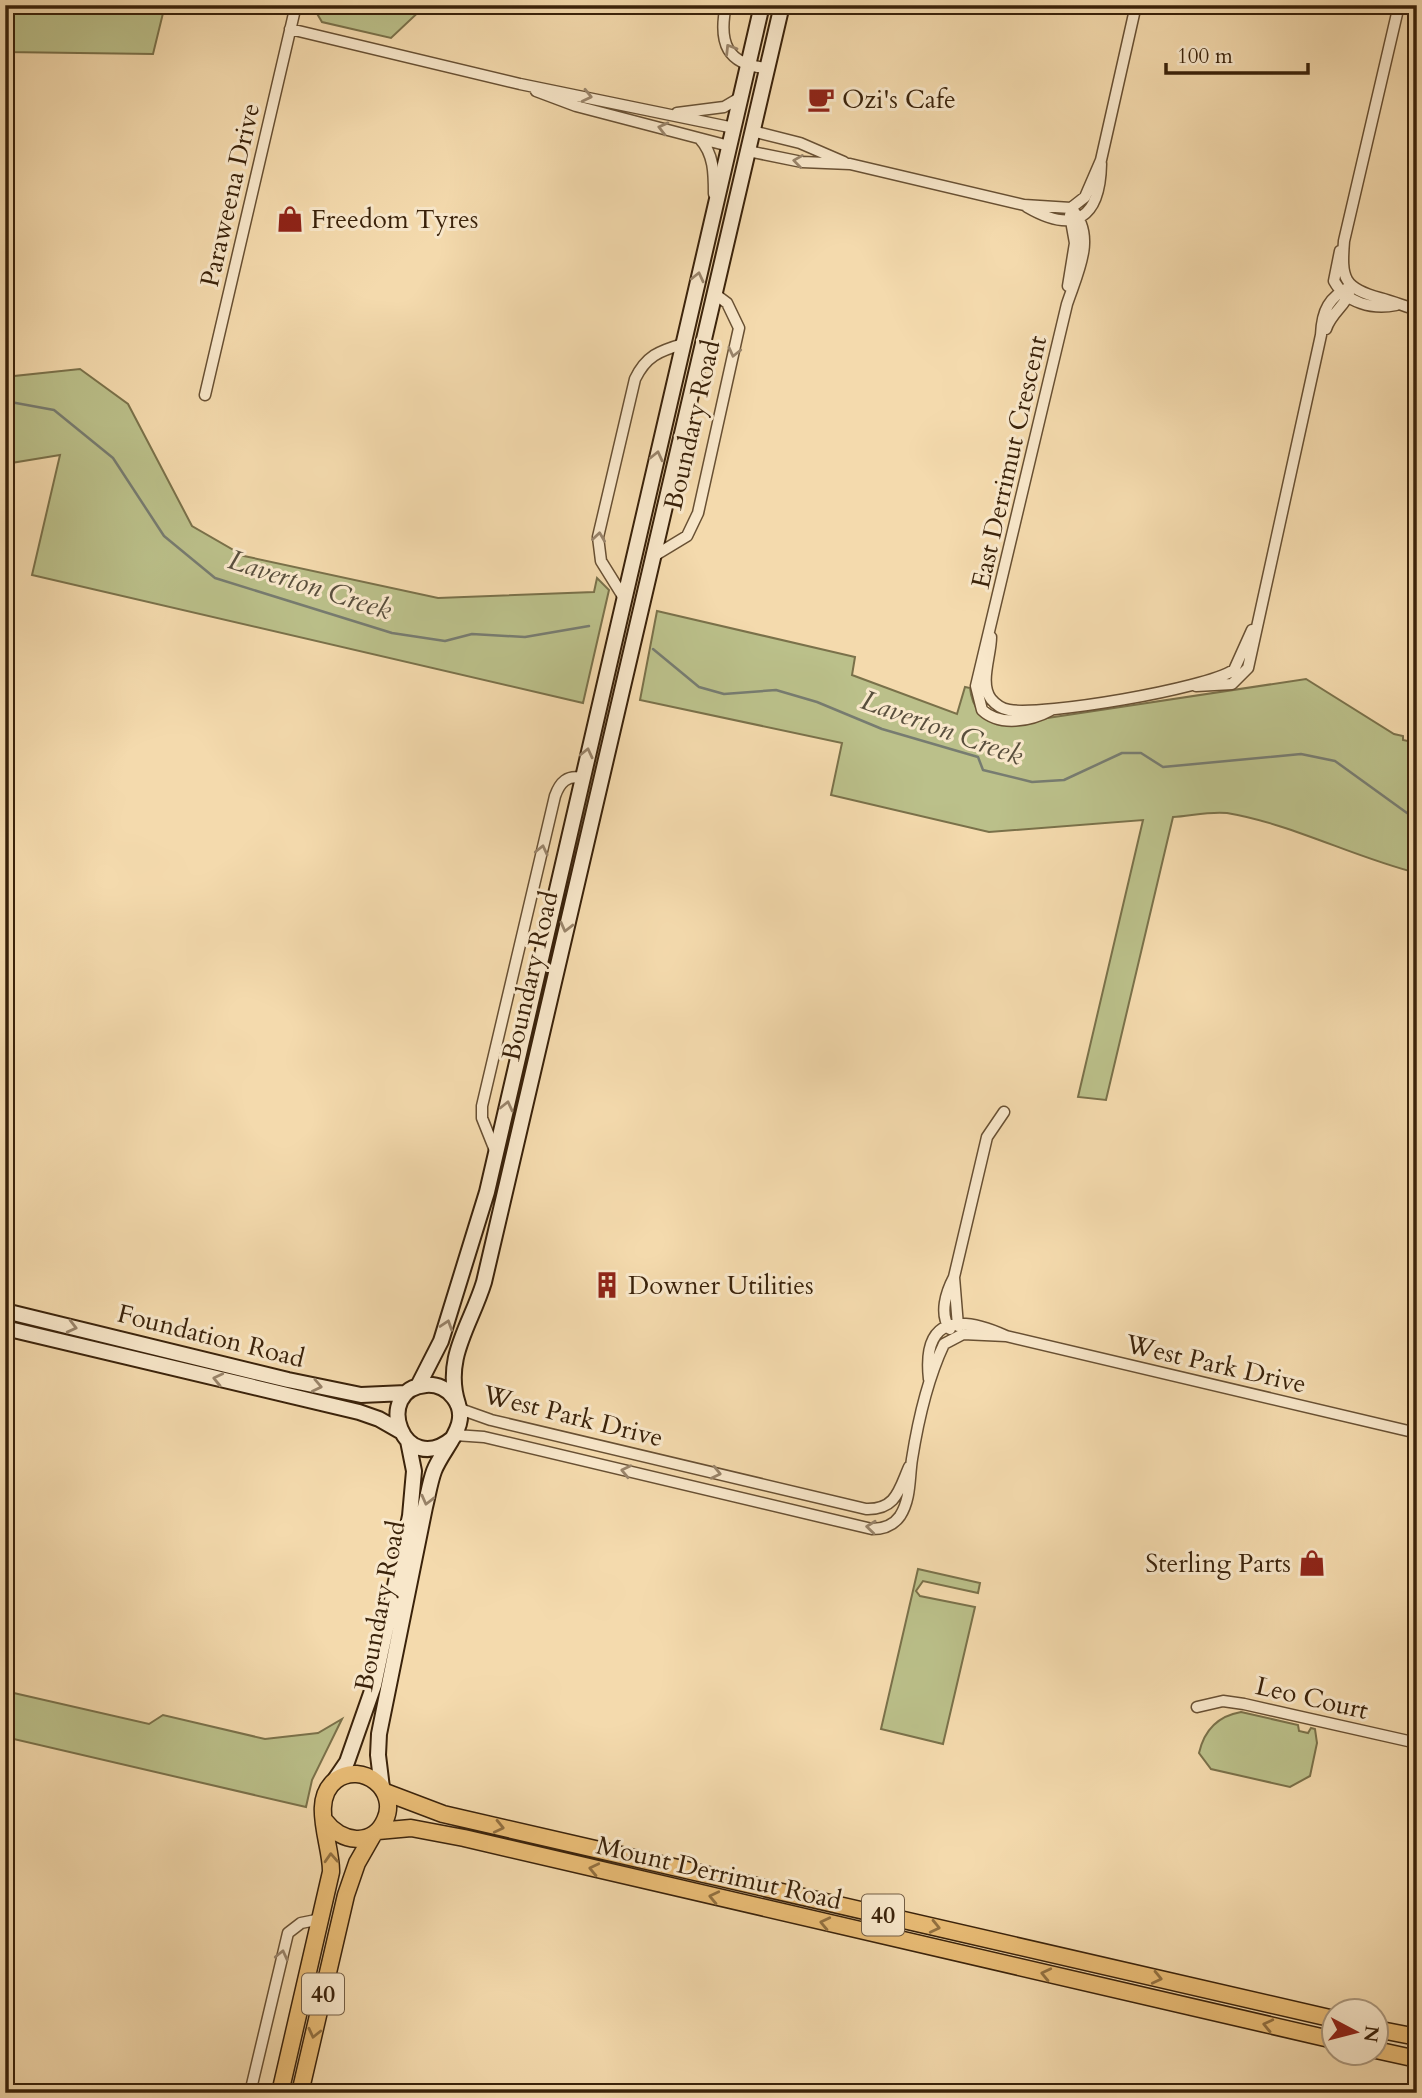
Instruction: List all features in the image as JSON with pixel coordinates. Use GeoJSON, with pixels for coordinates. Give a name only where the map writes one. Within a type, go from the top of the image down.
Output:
{"type":"FeatureCollection","features":[{"type":"Feature","properties":{"kind":"main road","name":"Boundary Road"},"geometry":{"type":"LineString","coordinates":[[412,1390],[441,1341],[496,1153],[762,5]]}},
{"type":"Feature","properties":{"kind":"main road","name":"Boundary Road"},"geometry":{"type":"LineString","coordinates":[[459,1406],[452,1384],[455,1358],[484,1282],[782,5]]}},
{"type":"Feature","properties":{"kind":"main road"},"geometry":{"type":"LineString","coordinates":[[734,128],[752,131]]}},
{"type":"Feature","properties":{"kind":"main road"},"geometry":{"type":"LineString","coordinates":[[729,146],[748,151]]}},
{"type":"Feature","properties":{"kind":"main road"},"geometry":{"type":"LineString","coordinates":[[691,312],[715,294]]}},
{"type":"Feature","properties":{"kind":"main road"},"geometry":{"type":"LineString","coordinates":[[582,778],[601,782]]}},
{"type":"Feature","properties":{"kind":"main road","name":"Foundation Road"},"geometry":{"type":"LineString","coordinates":[[5,1311],[287,1388],[379,1419],[404,1436]]}},
{"type":"Feature","properties":{"kind":"main road","name":"Foundation Road"},"geometry":{"type":"LineString","coordinates":[[5,1328],[287,1388],[361,1395],[412,1390]]}},
{"type":"Feature","properties":{"kind":"main road"},"geometry":{"type":"LineString","coordinates":[[427,1384],[446,1389],[459,1406],[460,1423],[454,1437],[436,1448],[426,1448],[404,1436],[397,1411],[412,1390],[427,1384]]}},
{"type":"Feature","properties":{"kind":"main road","name":"Boundary Road"},"geometry":{"type":"LineString","coordinates":[[334,1781],[347,1762],[377,1672],[414,1496],[414,1471],[404,1436]]}},
{"type":"Feature","properties":{"kind":"main road","name":"Boundary Road"},"geometry":{"type":"LineString","coordinates":[[384,1790],[378,1755],[379,1734],[425,1507],[434,1472],[454,1437]]}},
{"type":"Feature","properties":{"kind":"main road","name":"40"},"geometry":{"type":"LineString","coordinates":[[280,2093],[331,1872],[323,1799],[334,1781],[344,1776],[365,1775],[384,1790],[388,1812],[357,1863],[346,1895],[299,2093]]}},
{"type":"Feature","properties":{"kind":"main road","name":"Mount Derrimut Road"},"geometry":{"type":"LineString","coordinates":[[384,1790],[443,1814],[1320,2016]]}},
{"type":"Feature","properties":{"kind":"main road","name":"40"},"geometry":{"type":"LineString","coordinates":[[325,1821],[341,1837],[363,1839],[376,1833]]}},
{"type":"Feature","properties":{"kind":"main road","name":"Mount Derrimut Road"},"geometry":{"type":"LineString","coordinates":[[376,1833],[411,1828],[464,1838],[1320,2037]]}},
{"type":"Feature","properties":{"kind":"main road"},"geometry":{"type":"LineString","coordinates":[[1390,2032],[1417,2037]]}},
{"type":"Feature","properties":{"kind":"main road"},"geometry":{"type":"LineString","coordinates":[[1390,2053],[1417,2059]]}},
{"type":"Feature","properties":{"kind":"street","name":"Paraweena Drive"},"geometry":{"type":"LineString","coordinates":[[205,395],[296,5]]}},
{"type":"Feature","properties":{"kind":"street"},"geometry":{"type":"LineString","coordinates":[[726,5],[723,38],[738,61],[748,67],[767,68]]}},
{"type":"Feature","properties":{"kind":"street"},"geometry":{"type":"LineString","coordinates":[[1024,205],[1040,214],[1069,221],[1088,215],[1097,199],[1101,160],[1136,5]]}},
{"type":"Feature","properties":{"kind":"street"},"geometry":{"type":"LineString","coordinates":[[1396,305],[1384,307],[1344,295],[1334,273],[1344,241],[1399,5]]}},
{"type":"Feature","properties":{"kind":"street"},"geometry":{"type":"LineString","coordinates":[[290,29],[520,84],[734,128]]}},
{"type":"Feature","properties":{"kind":"street"},"geometry":{"type":"LineString","coordinates":[[520,84],[576,106],[729,146]]}},
{"type":"Feature","properties":{"kind":"street"},"geometry":{"type":"LineString","coordinates":[[666,114],[724,107],[741,97]]}},
{"type":"Feature","properties":{"kind":"street"},"geometry":{"type":"LineString","coordinates":[[752,131],[800,142],[850,164]]}},
{"type":"Feature","properties":{"kind":"street"},"geometry":{"type":"LineString","coordinates":[[698,136],[708,147],[712,160],[713,212]]}},
{"type":"Feature","properties":{"kind":"street"},"geometry":{"type":"LineString","coordinates":[[748,151],[792,161],[850,164],[1024,205],[1071,208],[1086,197],[1101,160]]}},
{"type":"Feature","properties":{"kind":"street"},"geometry":{"type":"LineString","coordinates":[[1071,208],[1081,219]]}},
{"type":"Feature","properties":{"kind":"street","name":"East Derrimut Crescent"},"geometry":{"type":"LineString","coordinates":[[1067,304],[1075,243],[1069,221],[1071,208]]}},
{"type":"Feature","properties":{"kind":"street","name":"East Derrimut Crescent"},"geometry":{"type":"LineString","coordinates":[[1081,219],[1085,231],[1085,246],[1067,304],[992,629],[977,676],[976,695],[982,710],[996,718],[1027,719],[1051,710],[1196,686],[1232,684],[1244,674],[1252,652],[1321,335],[1344,295]]}},
{"type":"Feature","properties":{"kind":"street"},"geometry":{"type":"LineString","coordinates":[[1344,241],[1343,270],[1351,286],[1360,292],[1417,310]]}},
{"type":"Feature","properties":{"kind":"street"},"geometry":{"type":"LineString","coordinates":[[1344,295],[1351,286]]}},
{"type":"Feature","properties":{"kind":"street","name":"Boundary Road"},"geometry":{"type":"LineString","coordinates":[[654,556],[687,536],[693,528],[701,500],[739,328],[727,303],[715,294]]}},
{"type":"Feature","properties":{"kind":"street","name":"Boundary Road"},"geometry":{"type":"LineString","coordinates":[[624,598],[601,561],[598,537],[635,379],[648,358],[657,351],[683,344]]}},
{"type":"Feature","properties":{"kind":"street"},"geometry":{"type":"LineString","coordinates":[[496,1153],[482,1118],[482,1106],[555,796],[563,781],[573,776],[582,778]]}},
{"type":"Feature","properties":{"kind":"street"},"geometry":{"type":"LineString","coordinates":[[956,1336],[947,1324],[945,1303],[954,1277],[987,1137],[1004,1112]]}},
{"type":"Feature","properties":{"kind":"street"},"geometry":{"type":"LineString","coordinates":[[895,1522],[906,1501],[912,1459],[930,1383],[944,1344],[956,1336],[958,1322],[954,1277]]}},
{"type":"Feature","properties":{"kind":"street","name":"West Park Drive"},"geometry":{"type":"LineString","coordinates":[[947,1324],[958,1322],[1006,1336],[1417,1433]]}},
{"type":"Feature","properties":{"kind":"street"},"geometry":{"type":"LineString","coordinates":[[930,1383],[932,1348],[939,1331],[947,1324]]}},
{"type":"Feature","properties":{"kind":"street","name":"West Park Drive"},"geometry":{"type":"LineString","coordinates":[[956,1336],[1006,1336]]}},
{"type":"Feature","properties":{"kind":"street","name":"West Park Drive"},"geometry":{"type":"LineString","coordinates":[[459,1406],[491,1420],[866,1509],[889,1506]]}},
{"type":"Feature","properties":{"kind":"street","name":"West Park Drive"},"geometry":{"type":"LineString","coordinates":[[454,1437],[484,1437],[872,1529],[884,1528],[895,1522]]}},
{"type":"Feature","properties":{"kind":"street"},"geometry":{"type":"LineString","coordinates":[[895,1522],[889,1506],[900,1491],[912,1459]]}},
{"type":"Feature","properties":{"kind":"street","name":"West Park Drive"},"geometry":{"type":"LineString","coordinates":[[665,1480],[676,1464]]}},
{"type":"Feature","properties":{"kind":"street","name":"West Park Drive"},"geometry":{"type":"LineString","coordinates":[[676,1464],[679,1483]]}},
{"type":"Feature","properties":{"kind":"street","name":"Leo Court"},"geometry":{"type":"LineString","coordinates":[[1197,1707],[1223,1701],[1244,1704],[1417,1744]]}},
{"type":"Feature","properties":{"kind":"street"},"geometry":{"type":"LineString","coordinates":[[250,2093],[288,1933],[301,1923],[321,1919]]}},
{"type":"Feature","properties":{"kind":"green space"},"geometry":{"type":"Polygon","coordinates":[[[5,5],[165,5],[153,54],[5,52],[5,5]]]}},
{"type":"Feature","properties":{"kind":"green space"},"geometry":{"type":"Polygon","coordinates":[[[312,5],[426,5],[391,38],[322,22],[312,5]]]}},
{"type":"Feature","properties":{"kind":"green space"},"geometry":{"type":"Polygon","coordinates":[[[80,369],[128,404],[192,526],[244,556],[438,598],[594,592],[597,578],[609,590],[583,703],[32,575],[60,455],[5,464],[5,377],[80,369]]]}},
{"type":"Feature","properties":{"kind":"green space"},"geometry":{"type":"Polygon","coordinates":[[[657,611],[855,657],[852,675],[957,714],[965,687],[970,688],[979,712],[988,720],[1001,725],[1306,679],[1394,734],[1403,736],[1403,740],[1417,743],[1417,873],[1251,818],[1227,813],[1173,817],[1106,1100],[1078,1097],[1143,820],[989,832],[831,795],[842,743],[640,700],[657,611]]]}},
{"type":"Feature","properties":{"kind":"green space"},"geometry":{"type":"Polygon","coordinates":[[[918,1569],[980,1583],[978,1593],[923,1581],[916,1591],[920,1596],[975,1607],[943,1744],[881,1729],[918,1569]]]}},
{"type":"Feature","properties":{"kind":"green space"},"geometry":{"type":"Polygon","coordinates":[[[5,1691],[149,1724],[163,1715],[265,1739],[318,1733],[342,1719],[312,1780],[306,1807],[5,1737],[5,1691]]]}},
{"type":"Feature","properties":{"kind":"green space"},"geometry":{"type":"Polygon","coordinates":[[[1241,1712],[1298,1725],[1299,1731],[1308,1733],[1311,1728],[1315,1729],[1317,1743],[1310,1776],[1290,1787],[1211,1769],[1199,1753],[1204,1738],[1219,1721],[1241,1712]]]}},
{"type":"Feature","properties":{"kind":"waterway","name":"Laverton Creek"},"geometry":{"type":"LineString","coordinates":[[5,401],[54,410],[113,458],[164,536],[215,578],[392,633],[445,641],[472,634],[525,637],[589,626]]}},
{"type":"Feature","properties":{"kind":"waterway","name":"Laverton Creek"},"geometry":{"type":"LineString","coordinates":[[653,649],[699,687],[724,694],[776,690],[817,702],[882,729],[978,757],[983,770],[1032,782],[1064,780],[1122,753],[1141,753],[1163,767],[1301,754],[1335,761],[1407,813],[1417,813]]}},
{"type":"Feature","properties":{"kind":"place","name":"Ozi's Cafe"},"geometry":{"type":"Point","coordinates":[821,99]}},
{"type":"Feature","properties":{"kind":"place","name":"Freedom Tyres"},"geometry":{"type":"Point","coordinates":[290,219]}},
{"type":"Feature","properties":{"kind":"place","name":"Downer Utilities"},"geometry":{"type":"Point","coordinates":[607,1285]}},
{"type":"Feature","properties":{"kind":"place","name":"Sterling Parts"},"geometry":{"type":"Point","coordinates":[1312,1563]}}]}
